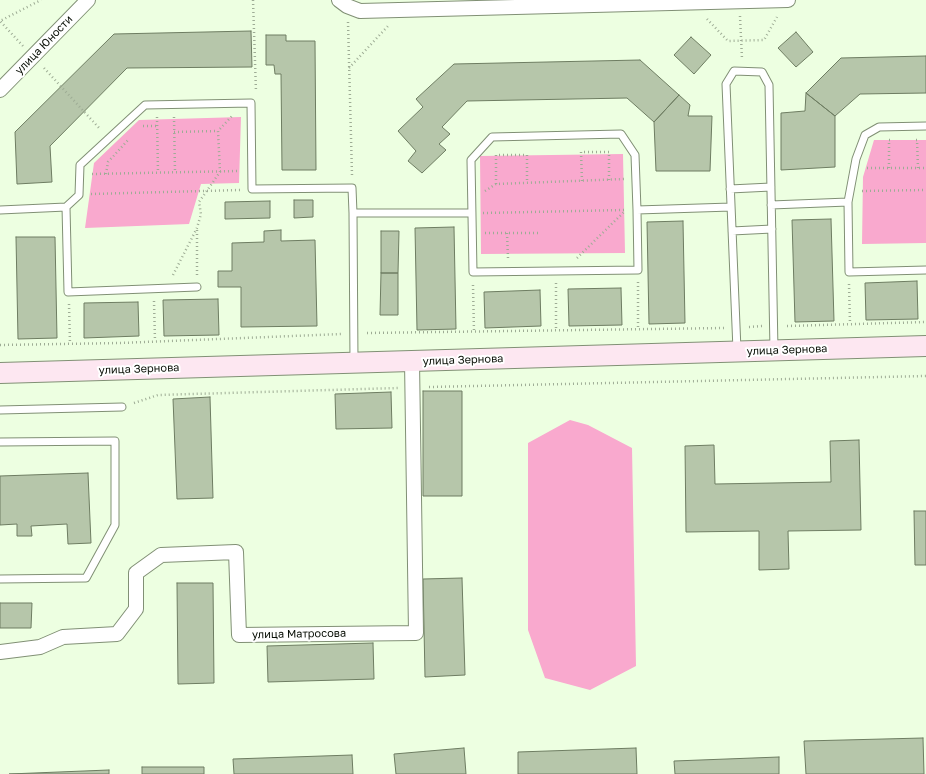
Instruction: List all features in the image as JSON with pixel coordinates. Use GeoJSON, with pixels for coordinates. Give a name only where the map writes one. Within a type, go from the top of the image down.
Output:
{"type":"FeatureCollection","features":[{"type":"Feature","properties":{"kind":"main road","name":"улица Зернова"},"geometry":{"type":"LineString","coordinates":[[0,373],[926,346]]}},
{"type":"Feature","properties":{"kind":"street","name":"улица Юности"},"geometry":{"type":"LineString","coordinates":[[0,90],[88,0]]}},
{"type":"Feature","properties":{"kind":"street"},"geometry":{"type":"LineString","coordinates":[[343,3],[360,11],[787,0]]}},
{"type":"Feature","properties":{"kind":"street","name":"улица Матросова"},"geometry":{"type":"LineString","coordinates":[[0,652],[40,647],[63,637],[116,634],[136,609],[136,573],[161,555],[236,552],[239,635],[416,633],[412,361]]}},
{"type":"Feature","properties":{"kind":"lane"},"geometry":{"type":"LineString","coordinates":[[737,351],[726,84],[734,71],[762,72],[769,84],[774,350]]}},
{"type":"Feature","properties":{"kind":"lane"},"geometry":{"type":"LineString","coordinates":[[0,210],[66,208],[79,195],[80,165],[145,105],[251,103],[252,189],[352,188],[354,363]]}},
{"type":"Feature","properties":{"kind":"lane"},"geometry":{"type":"LineString","coordinates":[[926,126],[879,127],[865,135],[856,159],[848,202],[849,272],[926,270]]}},
{"type":"Feature","properties":{"kind":"lane"},"geometry":{"type":"LineString","coordinates":[[621,134],[635,155],[636,179],[638,270],[473,272],[471,160],[492,137],[621,134]]}},
{"type":"Feature","properties":{"kind":"lane"},"geometry":{"type":"LineString","coordinates":[[730,189],[771,187]]}},
{"type":"Feature","properties":{"kind":"lane"},"geometry":{"type":"LineString","coordinates":[[771,205],[848,202]]}},
{"type":"Feature","properties":{"kind":"lane"},"geometry":{"type":"LineString","coordinates":[[637,210],[731,207]]}},
{"type":"Feature","properties":{"kind":"lane"},"geometry":{"type":"LineString","coordinates":[[66,208],[68,292],[197,287]]}},
{"type":"Feature","properties":{"kind":"lane"},"geometry":{"type":"LineString","coordinates":[[353,213],[472,213]]}},
{"type":"Feature","properties":{"kind":"lane"},"geometry":{"type":"LineString","coordinates":[[732,231],[772,229]]}},
{"type":"Feature","properties":{"kind":"lane"},"geometry":{"type":"LineString","coordinates":[[0,410],[122,407]]}},
{"type":"Feature","properties":{"kind":"lane"},"geometry":{"type":"LineString","coordinates":[[0,442],[115,441],[115,525],[86,578],[0,579]]}},
{"type":"Feature","properties":{"kind":"path"},"geometry":{"type":"LineString","coordinates":[[41,0],[0,21],[109,138]]}},
{"type":"Feature","properties":{"kind":"path"},"geometry":{"type":"LineString","coordinates":[[251,103],[257,90],[253,0]]}},
{"type":"Feature","properties":{"kind":"path"},"geometry":{"type":"LineString","coordinates":[[692,3],[728,41],[741,41],[764,40],[787,0]]}},
{"type":"Feature","properties":{"kind":"path"},"geometry":{"type":"LineString","coordinates":[[739,1],[742,72]]}},
{"type":"Feature","properties":{"kind":"path"},"geometry":{"type":"LineString","coordinates":[[343,3],[349,69],[352,188]]}},
{"type":"Feature","properties":{"kind":"path"},"geometry":{"type":"LineString","coordinates":[[349,69],[403,10]]}},
{"type":"Feature","properties":{"kind":"path"},"geometry":{"type":"LineString","coordinates":[[174,104],[175,172]]}},
{"type":"Feature","properties":{"kind":"path"},"geometry":{"type":"LineString","coordinates":[[166,288],[197,228],[201,214],[199,202],[220,172],[218,132],[242,104]]}},
{"type":"Feature","properties":{"kind":"path"},"geometry":{"type":"LineString","coordinates":[[156,105],[158,173]]}},
{"type":"Feature","properties":{"kind":"path"},"geometry":{"type":"LineString","coordinates":[[137,131],[142,126],[157,126]]}},
{"type":"Feature","properties":{"kind":"path"},"geometry":{"type":"LineString","coordinates":[[174,132],[218,132]]}},
{"type":"Feature","properties":{"kind":"path"},"geometry":{"type":"LineString","coordinates":[[106,174],[108,162],[132,136]]}},
{"type":"Feature","properties":{"kind":"path"},"geometry":{"type":"LineString","coordinates":[[889,168],[889,140],[896,140]]}},
{"type":"Feature","properties":{"kind":"path"},"geometry":{"type":"LineString","coordinates":[[910,140],[917,140],[918,168]]}},
{"type":"Feature","properties":{"kind":"path"},"geometry":{"type":"LineString","coordinates":[[582,181],[581,152],[609,152],[609,180]]}},
{"type":"Feature","properties":{"kind":"path"},"geometry":{"type":"LineString","coordinates":[[496,184],[496,155],[527,155],[527,183]]}},
{"type":"Feature","properties":{"kind":"path"},"geometry":{"type":"LineString","coordinates":[[854,168],[926,168]]}},
{"type":"Feature","properties":{"kind":"path"},"geometry":{"type":"LineString","coordinates":[[79,174],[252,171]]}},
{"type":"Feature","properties":{"kind":"path"},"geometry":{"type":"LineString","coordinates":[[472,198],[496,184],[636,179]]}},
{"type":"Feature","properties":{"kind":"path"},"geometry":{"type":"LineString","coordinates":[[79,195],[252,189]]}},
{"type":"Feature","properties":{"kind":"path"},"geometry":{"type":"LineString","coordinates":[[850,191],[926,190]]}},
{"type":"Feature","properties":{"kind":"path"},"geometry":{"type":"LineString","coordinates":[[564,271],[625,210]]}},
{"type":"Feature","properties":{"kind":"path"},"geometry":{"type":"LineString","coordinates":[[472,213],[637,210]]}},
{"type":"Feature","properties":{"kind":"path"},"geometry":{"type":"LineString","coordinates":[[197,228],[197,287]]}},
{"type":"Feature","properties":{"kind":"path"},"geometry":{"type":"LineString","coordinates":[[473,234],[539,232]]}},
{"type":"Feature","properties":{"kind":"path"},"geometry":{"type":"LineString","coordinates":[[507,233],[508,272]]}},
{"type":"Feature","properties":{"kind":"path"},"geometry":{"type":"LineString","coordinates":[[638,270],[638,329]]}},
{"type":"Feature","properties":{"kind":"path"},"geometry":{"type":"LineString","coordinates":[[556,271],[556,331]]}},
{"type":"Feature","properties":{"kind":"path"},"geometry":{"type":"LineString","coordinates":[[473,272],[474,332]]}},
{"type":"Feature","properties":{"kind":"path"},"geometry":{"type":"LineString","coordinates":[[849,272],[850,324]]}},
{"type":"Feature","properties":{"kind":"path"},"geometry":{"type":"LineString","coordinates":[[154,288],[155,341]]}},
{"type":"Feature","properties":{"kind":"path"},"geometry":{"type":"LineString","coordinates":[[68,292],[70,344]]}},
{"type":"Feature","properties":{"kind":"path"},"geometry":{"type":"LineString","coordinates":[[0,345],[354,334],[556,331],[926,322]]}},
{"type":"Feature","properties":{"kind":"path"},"geometry":{"type":"LineString","coordinates":[[122,407],[158,395],[412,387],[926,376]]}},
{"type":"Feature","properties":{"kind":"shaded area"},"geometry":{"type":"Polygon","coordinates":[[[241,117],[239,183],[201,184],[189,224],[85,228],[94,163],[139,120],[241,117]]]}},
{"type":"Feature","properties":{"kind":"shaded area"},"geometry":{"type":"Polygon","coordinates":[[[874,140],[926,140],[926,243],[862,244],[863,177],[874,140]]]}},
{"type":"Feature","properties":{"kind":"shaded area"},"geometry":{"type":"Polygon","coordinates":[[[623,154],[625,253],[481,254],[480,156],[623,154]]]}},
{"type":"Feature","properties":{"kind":"shaded area"},"geometry":{"type":"Polygon","coordinates":[[[570,420],[588,425],[632,448],[636,666],[590,690],[545,678],[528,630],[528,443],[570,420]]]}},
{"type":"Feature","properties":{"kind":"building"},"geometry":{"type":"Polygon","coordinates":[[[251,31],[252,67],[127,68],[50,146],[52,182],[17,184],[15,132],[114,34],[251,31]]]}},
{"type":"Feature","properties":{"kind":"building"},"geometry":{"type":"Polygon","coordinates":[[[796,32],[813,52],[796,67],[778,48],[796,32]]]}},
{"type":"Feature","properties":{"kind":"building"},"geometry":{"type":"Polygon","coordinates":[[[266,35],[286,35],[286,41],[315,41],[316,170],[282,170],[281,74],[275,74],[274,65],[266,65],[266,35]]]}},
{"type":"Feature","properties":{"kind":"building"},"geometry":{"type":"Polygon","coordinates":[[[691,37],[711,55],[694,74],[674,55],[691,37]]]}},
{"type":"Feature","properties":{"kind":"building"},"geometry":{"type":"Polygon","coordinates":[[[926,56],[926,93],[860,94],[835,116],[806,93],[841,58],[926,56]]]}},
{"type":"Feature","properties":{"kind":"building"},"geometry":{"type":"Polygon","coordinates":[[[640,60],[679,95],[654,122],[627,98],[467,101],[442,127],[450,134],[439,144],[446,150],[422,173],[408,161],[416,151],[398,131],[423,107],[416,99],[454,64],[640,60]]]}},
{"type":"Feature","properties":{"kind":"building"},"geometry":{"type":"Polygon","coordinates":[[[806,93],[835,116],[835,167],[781,170],[781,113],[805,111],[806,93]]]}},
{"type":"Feature","properties":{"kind":"building"},"geometry":{"type":"Polygon","coordinates":[[[679,95],[690,105],[688,116],[712,116],[710,171],[656,171],[654,122],[679,95]]]}},
{"type":"Feature","properties":{"kind":"building"},"geometry":{"type":"Polygon","coordinates":[[[294,200],[313,200],[313,217],[294,218],[294,200]]]}},
{"type":"Feature","properties":{"kind":"building"},"geometry":{"type":"Polygon","coordinates":[[[270,201],[270,218],[225,219],[225,202],[270,201]]]}},
{"type":"Feature","properties":{"kind":"building"},"geometry":{"type":"Polygon","coordinates":[[[831,219],[834,321],[795,322],[792,220],[831,219]]]}},
{"type":"Feature","properties":{"kind":"building"},"geometry":{"type":"Polygon","coordinates":[[[683,221],[685,323],[649,324],[647,222],[683,221]]]}},
{"type":"Feature","properties":{"kind":"building"},"geometry":{"type":"Polygon","coordinates":[[[454,227],[456,329],[417,330],[415,228],[454,227]]]}},
{"type":"Feature","properties":{"kind":"building"},"geometry":{"type":"Polygon","coordinates":[[[281,230],[281,241],[315,240],[317,326],[241,327],[241,287],[218,287],[218,271],[232,271],[232,243],[264,242],[264,231],[281,230]]]}},
{"type":"Feature","properties":{"kind":"building"},"geometry":{"type":"Polygon","coordinates":[[[381,231],[399,231],[398,273],[381,273],[381,231]]]}},
{"type":"Feature","properties":{"kind":"building"},"geometry":{"type":"Polygon","coordinates":[[[16,237],[55,237],[57,338],[18,339],[16,237]]]}},
{"type":"Feature","properties":{"kind":"building"},"geometry":{"type":"Polygon","coordinates":[[[381,273],[398,273],[398,315],[380,315],[381,273]]]}},
{"type":"Feature","properties":{"kind":"building"},"geometry":{"type":"Polygon","coordinates":[[[917,281],[918,319],[866,320],[865,283],[917,281]]]}},
{"type":"Feature","properties":{"kind":"building"},"geometry":{"type":"Polygon","coordinates":[[[621,288],[622,325],[569,326],[568,289],[621,288]]]}},
{"type":"Feature","properties":{"kind":"building"},"geometry":{"type":"Polygon","coordinates":[[[540,290],[541,326],[485,328],[484,292],[540,290]]]}},
{"type":"Feature","properties":{"kind":"building"},"geometry":{"type":"Polygon","coordinates":[[[218,299],[219,335],[164,336],[163,300],[218,299]]]}},
{"type":"Feature","properties":{"kind":"building"},"geometry":{"type":"Polygon","coordinates":[[[138,302],[139,336],[84,338],[84,303],[138,302]]]}},
{"type":"Feature","properties":{"kind":"building"},"geometry":{"type":"Polygon","coordinates":[[[423,391],[462,391],[462,496],[423,496],[423,391]]]}},
{"type":"Feature","properties":{"kind":"building"},"geometry":{"type":"Polygon","coordinates":[[[391,392],[392,428],[336,429],[335,394],[391,392]]]}},
{"type":"Feature","properties":{"kind":"building"},"geometry":{"type":"Polygon","coordinates":[[[210,397],[213,498],[177,499],[173,399],[210,397]]]}},
{"type":"Feature","properties":{"kind":"building"},"geometry":{"type":"Polygon","coordinates":[[[859,440],[861,530],[788,531],[789,569],[759,570],[759,531],[686,532],[685,446],[714,445],[715,484],[831,482],[830,441],[859,440]]]}},
{"type":"Feature","properties":{"kind":"building"},"geometry":{"type":"Polygon","coordinates":[[[88,473],[91,543],[68,544],[67,524],[31,526],[32,536],[17,536],[17,524],[0,525],[0,476],[88,473]]]}},
{"type":"Feature","properties":{"kind":"building"},"geometry":{"type":"Polygon","coordinates":[[[914,511],[926,511],[926,565],[915,565],[914,511]]]}},
{"type":"Feature","properties":{"kind":"building"},"geometry":{"type":"Polygon","coordinates":[[[462,578],[465,675],[425,677],[423,579],[462,578]]]}},
{"type":"Feature","properties":{"kind":"building"},"geometry":{"type":"Polygon","coordinates":[[[177,583],[213,583],[214,683],[178,684],[177,583]]]}},
{"type":"Feature","properties":{"kind":"building"},"geometry":{"type":"Polygon","coordinates":[[[0,603],[32,603],[31,628],[0,628],[0,603]]]}},
{"type":"Feature","properties":{"kind":"building"},"geometry":{"type":"Polygon","coordinates":[[[373,643],[374,679],[268,682],[267,646],[373,643]]]}},
{"type":"Feature","properties":{"kind":"building"},"geometry":{"type":"Polygon","coordinates":[[[923,738],[924,774],[806,774],[804,741],[923,738]]]}},
{"type":"Feature","properties":{"kind":"building"},"geometry":{"type":"Polygon","coordinates":[[[464,748],[466,774],[396,774],[394,754],[464,748]]]}},
{"type":"Feature","properties":{"kind":"building"},"geometry":{"type":"Polygon","coordinates":[[[636,748],[637,774],[518,774],[518,752],[636,748]]]}},
{"type":"Feature","properties":{"kind":"building"},"geometry":{"type":"Polygon","coordinates":[[[352,755],[353,774],[234,774],[233,759],[352,755]]]}},
{"type":"Feature","properties":{"kind":"building"},"geometry":{"type":"Polygon","coordinates":[[[779,757],[779,774],[675,774],[674,761],[779,757]]]}},
{"type":"Feature","properties":{"kind":"building"},"geometry":{"type":"Polygon","coordinates":[[[142,767],[204,767],[204,774],[142,774],[142,767]]]}},
{"type":"Feature","properties":{"kind":"building"},"geometry":{"type":"Polygon","coordinates":[[[109,770],[109,774],[9,774],[109,770]]]}}]}
